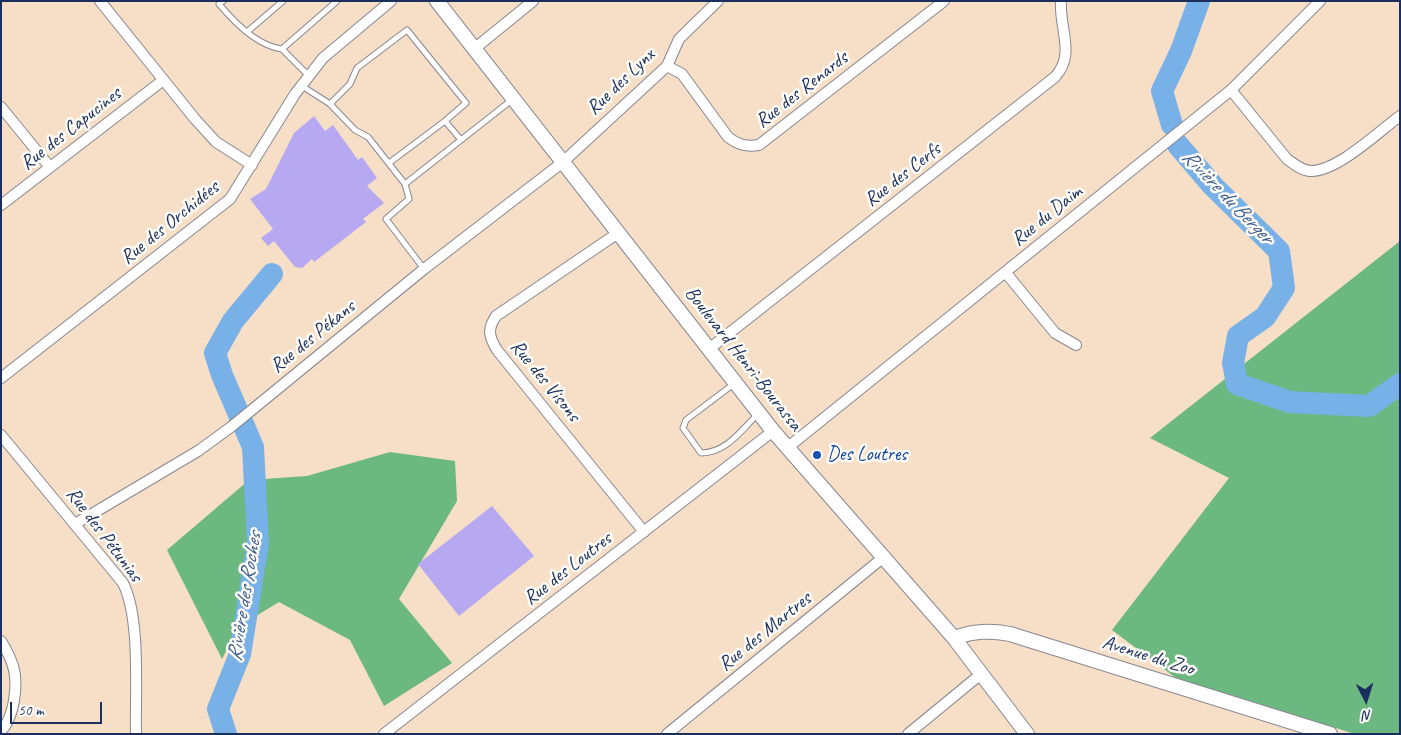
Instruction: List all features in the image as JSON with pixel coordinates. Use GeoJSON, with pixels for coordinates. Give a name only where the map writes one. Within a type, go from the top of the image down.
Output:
{"type":"FeatureCollection","features":[{"type":"Feature","properties":{"kind":"main road","name":"Boulevard Henri-Bourassa"},"geometry":{"type":"LineString","coordinates":[[437,1],[759,413],[954,638],[1028,734]]}},
{"type":"Feature","properties":{"kind":"main road","name":"Avenue du Zoo"},"geometry":{"type":"LineString","coordinates":[[954,638],[968,633],[990,630],[1010,634],[1330,734]]}},
{"type":"Feature","properties":{"kind":"street"},"geometry":{"type":"LineString","coordinates":[[100,1],[162,81],[216,142],[252,165]]}},
{"type":"Feature","properties":{"kind":"street"},"geometry":{"type":"LineString","coordinates":[[474,49],[533,1]]}},
{"type":"Feature","properties":{"kind":"street","name":"Rue des Lynx"},"geometry":{"type":"LineString","coordinates":[[563,162],[668,66],[679,39],[718,1]]}},
{"type":"Feature","properties":{"kind":"street","name":"Rue des Renards"},"geometry":{"type":"LineString","coordinates":[[668,66],[682,74],[728,137],[743,146],[759,145],[944,1]]}},
{"type":"Feature","properties":{"kind":"street","name":"Rue des Cerfs"},"geometry":{"type":"LineString","coordinates":[[709,349],[1055,78],[1063,68],[1066,57],[1066,44],[1060,17],[1061,1]]}},
{"type":"Feature","properties":{"kind":"street","name":"Rue du Daim"},"geometry":{"type":"LineString","coordinates":[[788,448],[1231,90],[1320,1]]}},
{"type":"Feature","properties":{"kind":"street","name":"Rue des Orchidées"},"geometry":{"type":"LineString","coordinates":[[1,378],[230,199],[301,86],[323,58],[387,2]]}},
{"type":"Feature","properties":{"kind":"street","name":"Rue des Capucines"},"geometry":{"type":"LineString","coordinates":[[1,205],[49,166],[162,81]]}},
{"type":"Feature","properties":{"kind":"street"},"geometry":{"type":"LineString","coordinates":[[1231,90],[1287,159],[1310,171],[1324,170],[1340,161],[1400,116]]}},
{"type":"Feature","properties":{"kind":"street"},"geometry":{"type":"LineString","coordinates":[[1,107],[49,166]]}},
{"type":"Feature","properties":{"kind":"street","name":"Rue des Pékans"},"geometry":{"type":"LineString","coordinates":[[76,524],[198,451],[231,427],[424,270],[563,162]]}},
{"type":"Feature","properties":{"kind":"street","name":"Rue des Visons"},"geometry":{"type":"LineString","coordinates":[[618,233],[496,316],[490,325],[489,334],[497,350],[644,532]]}},
{"type":"Feature","properties":{"kind":"street"},"geometry":{"type":"LineString","coordinates":[[1006,273],[1055,333],[1076,345]]}},
{"type":"Feature","properties":{"kind":"street","name":"Rue des Loutres"},"geometry":{"type":"LineString","coordinates":[[384,734],[774,431]]}},
{"type":"Feature","properties":{"kind":"street","name":"Rue des Pétunias"},"geometry":{"type":"LineString","coordinates":[[1,434],[123,584],[132,606],[136,734]]}},
{"type":"Feature","properties":{"kind":"street","name":"Rue des Martres"},"geometry":{"type":"LineString","coordinates":[[667,734],[884,556]]}},
{"type":"Feature","properties":{"kind":"street"},"geometry":{"type":"LineString","coordinates":[[1,642],[15,670],[17,685],[11,712],[1,731]]}},
{"type":"Feature","properties":{"kind":"street"},"geometry":{"type":"LineString","coordinates":[[908,734],[981,674]]}},
{"type":"Feature","properties":{"kind":"lane"},"geometry":{"type":"LineString","coordinates":[[248,31],[283,1]]}},
{"type":"Feature","properties":{"kind":"lane"},"geometry":{"type":"LineString","coordinates":[[282,49],[337,1]]}},
{"type":"Feature","properties":{"kind":"lane"},"geometry":{"type":"LineString","coordinates":[[219,2],[231,18],[271,47],[282,49],[309,76]]}},
{"type":"Feature","properties":{"kind":"lane"},"geometry":{"type":"LineString","coordinates":[[330,104],[350,84],[357,68],[407,30],[466,103],[389,163]]}},
{"type":"Feature","properties":{"kind":"lane"},"geometry":{"type":"LineString","coordinates":[[301,86],[330,104],[356,130],[368,137],[405,184],[409,199],[386,219],[424,270]]}},
{"type":"Feature","properties":{"kind":"lane"},"geometry":{"type":"LineString","coordinates":[[405,184],[513,99]]}},
{"type":"Feature","properties":{"kind":"lane"},"geometry":{"type":"LineString","coordinates":[[445,121],[461,140]]}},
{"type":"Feature","properties":{"kind":"lane"},"geometry":{"type":"LineString","coordinates":[[735,382],[686,420],[683,428],[695,446],[702,453],[712,453],[727,446],[759,413]]}},
{"type":"Feature","properties":{"kind":"green space"},"geometry":{"type":"Polygon","coordinates":[[[1400,241],[1400,734],[1355,734],[1176,678],[1112,630],[1229,478],[1150,438],[1400,241]]]}},
{"type":"Feature","properties":{"kind":"green space"},"geometry":{"type":"Polygon","coordinates":[[[390,452],[455,461],[457,501],[399,599],[452,663],[384,706],[350,640],[279,602],[238,627],[222,659],[167,550],[249,480],[307,476],[390,452]]]}},
{"type":"Feature","properties":{"kind":"building"},"geometry":{"type":"Polygon","coordinates":[[[314,116],[325,131],[333,125],[358,160],[362,157],[377,178],[367,186],[384,203],[363,219],[366,222],[314,262],[312,259],[302,268],[295,267],[274,241],[268,246],[261,238],[273,229],[250,199],[266,189],[294,133],[314,116]]]}},
{"type":"Feature","properties":{"kind":"building"},"geometry":{"type":"Polygon","coordinates":[[[492,506],[534,556],[459,616],[418,564],[492,506]]]}},
{"type":"Feature","properties":{"kind":"waterway","name":"Rivière du Berger"},"geometry":{"type":"LineString","coordinates":[[1172,125],[1162,91],[1181,51],[1199,1]]}},
{"type":"Feature","properties":{"kind":"waterway","name":"Rivière du Berger"},"geometry":{"type":"LineString","coordinates":[[1178,145],[1213,186],[1279,251],[1284,288],[1265,317],[1238,336],[1233,363],[1237,384],[1290,402],[1369,406],[1400,384]]}},
{"type":"Feature","properties":{"kind":"waterway","name":"Rivière des Roches"},"geometry":{"type":"LineString","coordinates":[[226,734],[218,709],[240,654],[258,543],[253,447],[222,375],[215,353],[233,321],[272,274]]}},
{"type":"Feature","properties":{"kind":"place","name":"Des Loutres"},"geometry":{"type":"Point","coordinates":[817,455]}}]}
